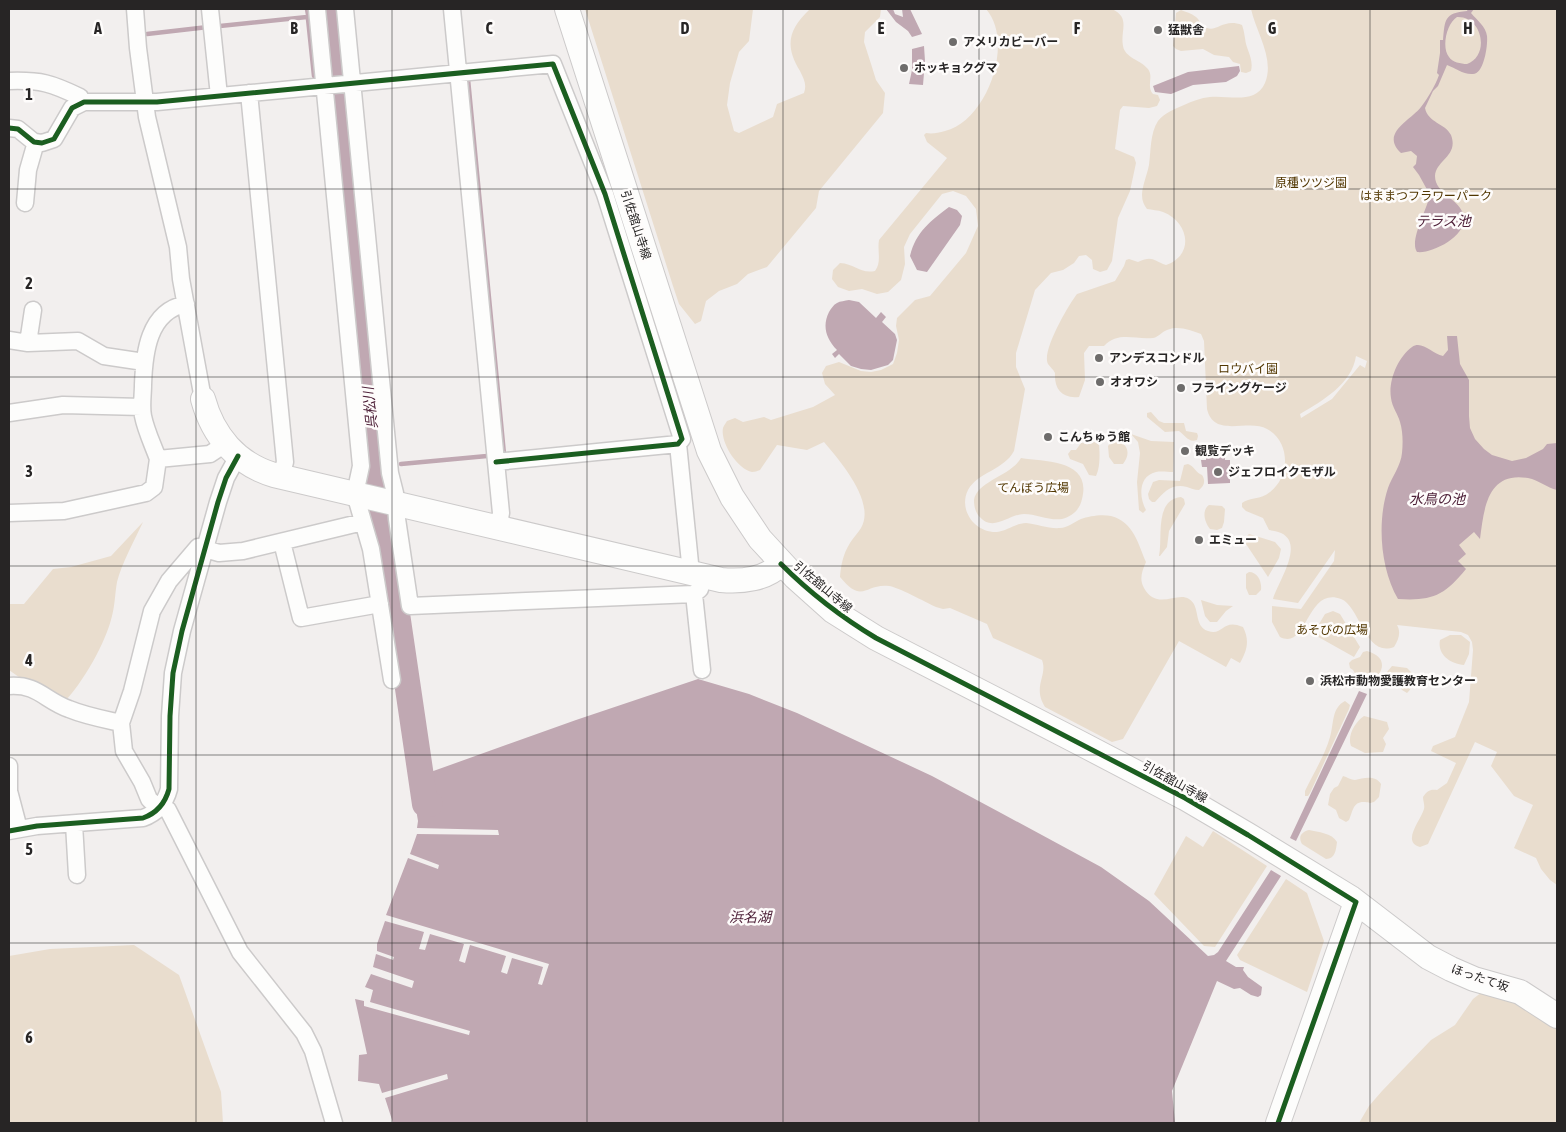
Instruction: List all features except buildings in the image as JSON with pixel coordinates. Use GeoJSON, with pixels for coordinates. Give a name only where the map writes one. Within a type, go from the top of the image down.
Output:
{"type":"FeatureCollection","features":[{"type":"Feature","properties":{"kind":"main road","name":"引佐舘山寺線"},"geometry":{"type":"LineString","coordinates":[[567,9],[709,450],[745,518],[782,564],[813,595],[833,611],[876,638],[1185,798],[1248,834],[1356,902]]}},
{"type":"Feature","properties":{"kind":"main road"},"geometry":{"type":"LineString","coordinates":[[203,399],[212,425],[231,450],[261,470],[282,476],[498,527],[695,580],[747,580],[774,570],[782,564]]}},
{"type":"Feature","properties":{"kind":"main road"},"geometry":{"type":"LineString","coordinates":[[1278,1123],[1356,902]]}},
{"type":"Feature","properties":{"kind":"main road","name":"ほったて坂"},"geometry":{"type":"LineString","coordinates":[[1356,902],[1439,963],[1474,979],[1520,992],[1557,1016]]}},
{"type":"Feature","properties":{"kind":"street"},"geometry":{"type":"LineString","coordinates":[[135,9],[145,102],[178,247],[203,399]]}},
{"type":"Feature","properties":{"kind":"street"},"geometry":{"type":"LineString","coordinates":[[210,9],[219,96]]}},
{"type":"Feature","properties":{"kind":"street"},"geometry":{"type":"LineString","coordinates":[[317,9],[326,86],[361,466],[359,495],[363,522],[371,549],[392,680]]}},
{"type":"Feature","properties":{"kind":"street"},"geometry":{"type":"LineString","coordinates":[[345,9],[390,473],[410,606],[695,580]]}},
{"type":"Feature","properties":{"kind":"street"},"geometry":{"type":"LineString","coordinates":[[452,9],[501,513],[498,527]]}},
{"type":"Feature","properties":{"kind":"street"},"geometry":{"type":"LineString","coordinates":[[9,128],[18,129],[36,142],[42,143],[54,139],[72,108],[91,101],[145,102],[553,64],[605,194],[682,439],[678,444],[690,563],[695,580],[702,670]]}},
{"type":"Feature","properties":{"kind":"street"},"geometry":{"type":"LineString","coordinates":[[9,81],[32,80],[50,83],[80,97],[82,103]]}},
{"type":"Feature","properties":{"kind":"street"},"geometry":{"type":"LineString","coordinates":[[249,93],[285,462],[282,476]]}},
{"type":"Feature","properties":{"kind":"street"},"geometry":{"type":"LineString","coordinates":[[25,203],[30,163],[36,142]]}},
{"type":"Feature","properties":{"kind":"street"},"geometry":{"type":"LineString","coordinates":[[9,512],[64,511],[146,493],[154,487],[158,459],[143,417],[144,362],[147,346],[158,321],[178,306],[186,304]]}},
{"type":"Feature","properties":{"kind":"street"},"geometry":{"type":"LineString","coordinates":[[28,343],[33,310]]}},
{"type":"Feature","properties":{"kind":"street"},"geometry":{"type":"LineString","coordinates":[[9,340],[28,343],[78,341],[104,356],[144,362]]}},
{"type":"Feature","properties":{"kind":"street"},"geometry":{"type":"LineString","coordinates":[[9,413],[63,405],[142,407]]}},
{"type":"Feature","properties":{"kind":"street"},"geometry":{"type":"LineString","coordinates":[[496,462],[678,444]]}},
{"type":"Feature","properties":{"kind":"street"},"geometry":{"type":"LineString","coordinates":[[9,766],[9,791],[14,830],[136,820],[149,816],[160,807],[169,789],[170,716],[173,673],[182,631],[222,490],[231,450],[158,459]]}},
{"type":"Feature","properties":{"kind":"street"},"geometry":{"type":"LineString","coordinates":[[334,1123],[313,1050],[304,1033],[240,952],[168,810],[160,807],[150,799],[124,751],[121,723],[132,692],[152,611],[168,581],[198,547],[219,552],[233,552],[363,522]]}},
{"type":"Feature","properties":{"kind":"street"},"geometry":{"type":"LineString","coordinates":[[282,542],[301,618],[380,604]]}},
{"type":"Feature","properties":{"kind":"street"},"geometry":{"type":"LineString","coordinates":[[9,686],[34,688],[58,705],[99,719],[121,723]]}},
{"type":"Feature","properties":{"kind":"street"},"geometry":{"type":"LineString","coordinates":[[74,824],[77,875]]}},
{"type":"Feature","properties":{"kind":"green space"},"geometry":{"type":"Polygon","coordinates":[[[585,9],[753,9],[749,41],[739,52],[730,83],[727,105],[734,131],[739,133],[773,117],[777,104],[804,93],[805,82],[792,53],[791,38],[797,23],[810,9],[881,9],[880,17],[865,32],[864,42],[876,80],[885,93],[883,113],[819,191],[816,208],[767,267],[748,274],[737,284],[719,291],[706,301],[701,321],[695,324],[679,304],[585,9]]]}},
{"type":"Feature","properties":{"kind":"green space"},"geometry":{"type":"Polygon","coordinates":[[[986,9],[1112,9],[1123,20],[1122,40],[1124,50],[1148,69],[1150,72],[1151,91],[1153,94],[1158,95],[1160,100],[1157,106],[1149,108],[1123,106],[1120,110],[1115,149],[1134,157],[1136,163],[1130,191],[1118,218],[1112,261],[1107,270],[1100,272],[1093,269],[1092,260],[1086,255],[1079,256],[1074,263],[1063,270],[1051,273],[1035,290],[1016,353],[1016,367],[1025,389],[1014,451],[1004,463],[972,484],[965,498],[967,512],[971,519],[982,529],[989,531],[997,532],[1026,523],[1063,528],[1081,519],[1096,516],[1107,515],[1119,519],[1134,534],[1146,562],[1141,578],[1144,588],[1149,595],[1161,599],[1184,597],[1189,599],[1195,606],[1200,625],[1208,631],[1217,631],[1231,625],[1243,627],[1247,641],[1244,654],[1240,663],[1231,658],[1226,667],[1179,641],[1123,739],[1112,742],[1045,707],[1040,693],[1043,671],[1042,660],[993,638],[987,624],[950,608],[936,607],[893,587],[881,586],[864,591],[854,590],[840,577],[844,555],[851,541],[861,528],[864,518],[864,506],[854,482],[824,442],[807,450],[777,445],[760,470],[752,472],[746,470],[735,460],[724,440],[723,427],[727,421],[735,418],[743,422],[764,417],[771,420],[813,407],[835,395],[825,384],[822,373],[826,366],[839,362],[861,371],[871,372],[881,370],[893,364],[899,340],[896,326],[897,318],[915,300],[930,296],[966,253],[978,226],[976,209],[966,196],[953,191],[942,194],[910,234],[904,247],[905,264],[901,280],[888,292],[877,294],[862,289],[849,291],[838,287],[832,279],[833,270],[840,263],[865,271],[875,271],[879,260],[879,240],[947,158],[927,142],[924,135],[926,133],[945,131],[960,124],[973,112],[984,97],[992,79],[997,59],[998,41],[994,23],[986,9]]]}},
{"type":"Feature","properties":{"kind":"green space","name":"はままつフラワーパーク"},"geometry":{"type":"Polygon","coordinates":[[[1251,9],[1557,9],[1557,885],[1541,869],[1536,858],[1514,848],[1533,805],[1514,796],[1491,766],[1497,752],[1475,742],[1428,844],[1420,847],[1412,840],[1414,830],[1424,809],[1423,797],[1429,791],[1437,790],[1447,783],[1456,763],[1431,751],[1433,746],[1455,737],[1469,702],[1473,650],[1472,642],[1468,635],[1461,632],[1397,625],[1399,633],[1396,644],[1394,647],[1384,648],[1376,645],[1369,638],[1348,604],[1341,599],[1329,597],[1321,601],[1314,609],[1296,635],[1289,639],[1280,637],[1272,622],[1272,606],[1301,609],[1334,561],[1335,550],[1298,603],[1273,599],[1288,564],[1291,546],[1288,538],[1281,533],[1269,530],[1263,518],[1246,511],[1242,507],[1242,503],[1266,495],[1277,486],[1284,469],[1284,451],[1275,435],[1267,429],[1251,425],[1224,426],[1211,418],[1207,409],[1204,341],[1201,334],[1175,328],[1153,338],[1121,337],[1109,341],[1104,346],[1089,346],[1084,353],[1085,380],[1079,397],[1064,395],[1060,392],[1056,384],[1055,373],[1048,364],[1048,349],[1052,339],[1062,317],[1077,294],[1115,281],[1126,260],[1138,262],[1153,259],[1166,265],[1181,254],[1185,246],[1185,238],[1179,223],[1163,212],[1147,209],[1142,199],[1155,126],[1163,116],[1190,102],[1210,97],[1248,97],[1261,90],[1265,83],[1268,65],[1264,46],[1251,9]],[[1356,356],[1349,375],[1335,391],[1300,414],[1301,418],[1332,399],[1360,365],[1365,368],[1367,361],[1356,356]]]}},
{"type":"Feature","properties":{"kind":"green space"},"geometry":{"type":"Polygon","coordinates":[[[1181,10],[1194,16],[1203,26],[1211,29],[1230,23],[1242,25],[1251,58],[1251,71],[1241,72],[1240,64],[1233,62],[1229,57],[1214,55],[1203,49],[1181,51],[1176,49],[1173,46],[1176,13],[1181,10]]]}},
{"type":"Feature","properties":{"kind":"green space"},"geometry":{"type":"Polygon","coordinates":[[[1151,412],[1159,421],[1164,423],[1184,423],[1186,431],[1197,433],[1197,440],[1189,440],[1179,431],[1165,432],[1147,417],[1147,413],[1151,412]]]}},
{"type":"Feature","properties":{"kind":"green space"},"geometry":{"type":"Polygon","coordinates":[[[1131,434],[1151,441],[1174,442],[1173,472],[1150,474],[1143,483],[1141,494],[1146,510],[1143,513],[1139,510],[1137,482],[1140,453],[1138,442],[1131,434]]]}},
{"type":"Feature","properties":{"kind":"green space"},"geometry":{"type":"Polygon","coordinates":[[[1113,440],[1122,443],[1127,448],[1126,460],[1123,464],[1114,464],[1109,457],[1108,446],[1113,440]]]}},
{"type":"Feature","properties":{"kind":"green space"},"geometry":{"type":"Polygon","coordinates":[[[1095,442],[1099,445],[1100,453],[1096,476],[1089,475],[1083,464],[1070,459],[1068,454],[1071,450],[1076,450],[1081,443],[1095,442]]]}},
{"type":"Feature","properties":{"kind":"green space","name":"てんぼう広場"},"geometry":{"type":"Polygon","coordinates":[[[1021,458],[1054,462],[1074,470],[1080,477],[1083,486],[1081,503],[1075,512],[1062,519],[1024,514],[995,523],[989,523],[978,515],[974,502],[976,493],[1010,469],[1021,458]]]}},
{"type":"Feature","properties":{"kind":"green space"},"geometry":{"type":"Polygon","coordinates":[[[1188,464],[1202,475],[1204,479],[1204,483],[1199,490],[1177,486],[1165,492],[1155,502],[1149,499],[1148,494],[1153,482],[1159,480],[1180,481],[1184,465],[1188,464]]]}},
{"type":"Feature","properties":{"kind":"green space"},"geometry":{"type":"Polygon","coordinates":[[[1181,497],[1184,499],[1185,504],[1169,531],[1167,547],[1159,556],[1163,512],[1172,500],[1181,497]]]}},
{"type":"Feature","properties":{"kind":"green space"},"geometry":{"type":"Polygon","coordinates":[[[1209,505],[1222,506],[1225,509],[1222,528],[1217,530],[1210,529],[1208,526],[1204,514],[1209,505]]]}},
{"type":"Feature","properties":{"kind":"green space"},"geometry":{"type":"Polygon","coordinates":[[[143,522],[119,575],[114,608],[105,638],[79,684],[64,702],[54,702],[9,670],[9,604],[24,604],[53,569],[71,567],[111,556],[143,522]]]}},
{"type":"Feature","properties":{"kind":"green space"},"geometry":{"type":"Polygon","coordinates":[[[1249,534],[1275,542],[1281,549],[1279,558],[1268,577],[1246,544],[1246,537],[1249,534]]]}},
{"type":"Feature","properties":{"kind":"green space"},"geometry":{"type":"Polygon","coordinates":[[[1249,572],[1257,576],[1261,584],[1261,590],[1256,595],[1249,595],[1246,588],[1246,574],[1249,572]]]}},
{"type":"Feature","properties":{"kind":"green space"},"geometry":{"type":"Polygon","coordinates":[[[1201,600],[1217,605],[1233,606],[1217,622],[1210,622],[1205,616],[1201,600]]]}},
{"type":"Feature","properties":{"kind":"green space","name":"あそびの広場"},"geometry":{"type":"Polygon","coordinates":[[[1333,611],[1340,614],[1360,647],[1354,657],[1313,634],[1325,614],[1333,611]]]}},
{"type":"Feature","properties":{"kind":"green space"},"geometry":{"type":"Polygon","coordinates":[[[1450,635],[1461,635],[1470,642],[1469,654],[1464,665],[1450,661],[1441,650],[1440,640],[1450,635]]]}},
{"type":"Feature","properties":{"kind":"green space"},"geometry":{"type":"Polygon","coordinates":[[[1367,651],[1378,657],[1382,665],[1379,674],[1370,683],[1359,680],[1350,668],[1349,663],[1367,651]]]}},
{"type":"Feature","properties":{"kind":"green space"},"geometry":{"type":"Polygon","coordinates":[[[1392,666],[1407,668],[1413,674],[1412,687],[1407,693],[1402,690],[1399,684],[1387,677],[1387,672],[1392,666]]]}},
{"type":"Feature","properties":{"kind":"green space"},"geometry":{"type":"Polygon","coordinates":[[[1345,701],[1350,705],[1349,709],[1310,793],[1308,796],[1305,796],[1305,791],[1328,744],[1335,712],[1340,704],[1345,701]]]}},
{"type":"Feature","properties":{"kind":"green space"},"geometry":{"type":"Polygon","coordinates":[[[1364,716],[1387,722],[1389,729],[1383,738],[1386,744],[1383,752],[1365,753],[1351,746],[1350,738],[1353,730],[1364,716]]]}},
{"type":"Feature","properties":{"kind":"green space"},"geometry":{"type":"Polygon","coordinates":[[[1343,776],[1352,780],[1373,778],[1381,784],[1379,797],[1374,802],[1358,803],[1346,822],[1339,818],[1336,810],[1328,805],[1330,794],[1338,786],[1343,776]]]}},
{"type":"Feature","properties":{"kind":"green space"},"geometry":{"type":"Polygon","coordinates":[[[1309,830],[1325,833],[1335,839],[1337,842],[1336,848],[1334,854],[1329,859],[1302,844],[1301,835],[1309,830]]]}},
{"type":"Feature","properties":{"kind":"green space"},"geometry":{"type":"Polygon","coordinates":[[[1213,831],[1267,866],[1215,947],[1204,946],[1154,894],[1186,836],[1203,847],[1213,831]]]}},
{"type":"Feature","properties":{"kind":"green space"},"geometry":{"type":"Polygon","coordinates":[[[1286,879],[1307,893],[1324,941],[1307,992],[1240,960],[1237,955],[1286,879]]]}},
{"type":"Feature","properties":{"kind":"green space"},"geometry":{"type":"Polygon","coordinates":[[[134,945],[179,975],[221,1092],[223,1123],[9,1123],[9,956],[50,949],[134,945]]]}},
{"type":"Feature","properties":{"kind":"green space"},"geometry":{"type":"Polygon","coordinates":[[[1482,992],[1501,995],[1557,1028],[1557,1123],[1359,1123],[1369,1106],[1382,1091],[1431,1040],[1455,1025],[1473,999],[1482,992]]]}},
{"type":"Feature","properties":{"kind":"water"},"geometry":{"type":"Polygon","coordinates":[[[886,9],[893,9],[895,14],[903,17],[902,9],[910,9],[922,34],[912,37],[908,31],[896,22],[886,9]]]}},
{"type":"Feature","properties":{"kind":"water","name":"テラス池"},"geometry":{"type":"Polygon","coordinates":[[[1468,9],[1474,9],[1471,13],[1481,24],[1487,36],[1483,64],[1477,73],[1473,74],[1447,65],[1438,86],[1433,91],[1425,108],[1429,117],[1445,128],[1451,135],[1452,148],[1439,166],[1435,176],[1439,187],[1462,210],[1464,223],[1461,230],[1448,242],[1432,250],[1417,252],[1415,240],[1430,195],[1413,167],[1416,164],[1417,156],[1411,151],[1401,153],[1395,146],[1395,133],[1424,103],[1439,75],[1437,73],[1440,40],[1443,40],[1447,19],[1459,12],[1467,11],[1468,9]],[[1457,17],[1450,24],[1445,47],[1452,60],[1467,64],[1474,60],[1479,53],[1481,45],[1478,29],[1466,18],[1457,17]]]}},
{"type":"Feature","properties":{"kind":"water"},"geometry":{"type":"Polygon","coordinates":[[[924,46],[923,85],[909,84],[912,70],[912,49],[924,46]]]}},
{"type":"Feature","properties":{"kind":"water"},"geometry":{"type":"Polygon","coordinates":[[[1239,66],[1240,71],[1237,76],[1226,82],[1193,85],[1171,94],[1155,92],[1153,86],[1188,72],[1239,66]]]}},
{"type":"Feature","properties":{"kind":"water"},"geometry":{"type":"Polygon","coordinates":[[[949,207],[957,210],[962,216],[960,225],[927,272],[917,270],[910,256],[916,240],[930,222],[949,207]]]}},
{"type":"Feature","properties":{"kind":"water"},"geometry":{"type":"Polygon","coordinates":[[[849,300],[859,302],[876,318],[881,312],[886,317],[882,322],[895,334],[897,340],[893,360],[888,365],[871,370],[861,369],[851,366],[839,354],[835,358],[832,354],[837,350],[826,332],[827,317],[833,306],[849,300]]]}},
{"type":"Feature","properties":{"kind":"water","name":"水鳥の池"},"geometry":{"type":"Polygon","coordinates":[[[1447,336],[1457,336],[1460,364],[1469,380],[1470,428],[1475,439],[1492,455],[1512,461],[1526,458],[1543,449],[1547,444],[1557,443],[1557,490],[1528,478],[1514,477],[1504,480],[1496,486],[1490,495],[1483,516],[1480,539],[1474,532],[1459,545],[1466,554],[1458,561],[1466,569],[1458,578],[1444,591],[1429,598],[1398,599],[1387,573],[1382,544],[1382,515],[1388,488],[1400,462],[1402,449],[1402,430],[1392,401],[1391,384],[1398,363],[1407,351],[1416,345],[1420,345],[1443,356],[1448,350],[1447,336]]]}},
{"type":"Feature","properties":{"kind":"water"},"geometry":{"type":"Polygon","coordinates":[[[1224,444],[1225,460],[1230,460],[1230,483],[1208,484],[1207,467],[1202,467],[1201,460],[1206,460],[1206,451],[1201,451],[1201,445],[1224,444]]]}},
{"type":"Feature","properties":{"kind":"water","name":"浜名湖"},"geometry":{"type":"Polygon","coordinates":[[[698,679],[749,694],[797,713],[932,776],[1101,867],[1149,901],[1208,956],[1218,952],[1271,870],[1281,876],[1226,961],[1236,967],[1244,967],[1243,970],[1248,977],[1262,987],[1261,995],[1258,997],[1251,995],[1240,988],[1234,989],[1217,981],[1172,1091],[1175,1123],[393,1123],[385,1098],[448,1079],[447,1074],[382,1093],[379,1084],[358,1081],[359,1055],[367,1054],[355,999],[364,1001],[364,1006],[469,1035],[470,1031],[370,1002],[373,990],[365,987],[371,974],[412,988],[414,981],[373,967],[376,954],[393,960],[394,957],[377,951],[377,944],[385,921],[424,932],[419,949],[425,950],[430,934],[464,944],[459,961],[465,963],[470,945],[506,956],[501,972],[507,974],[512,958],[543,967],[538,984],[542,985],[549,964],[386,915],[408,858],[438,869],[439,865],[410,854],[417,834],[499,835],[498,830],[417,828],[418,821],[411,779],[698,679]]]}},
{"type":"Feature","properties":{"kind":"water"},"geometry":{"type":"Polygon","coordinates":[[[1359,691],[1367,694],[1296,841],[1290,838],[1359,691]]]}},
{"type":"Feature","properties":{"kind":"waterway"},"geometry":{"type":"LineString","coordinates":[[307,9],[308,15]]}},
{"type":"Feature","properties":{"kind":"waterway","name":"呉松川"},"geometry":{"type":"LineString","coordinates":[[331,9],[376,471],[425,804],[430,804]]}},
{"type":"Feature","properties":{"kind":"waterway"},"geometry":{"type":"LineString","coordinates":[[323,16],[331,15]]}},
{"type":"Feature","properties":{"kind":"waterway"},"geometry":{"type":"LineString","coordinates":[[220,26],[307,17]]}},
{"type":"Feature","properties":{"kind":"waterway"},"geometry":{"type":"LineString","coordinates":[[308,19],[314,76]]}},
{"type":"Feature","properties":{"kind":"waterway"},"geometry":{"type":"LineString","coordinates":[[147,34],[208,27]]}},
{"type":"Feature","properties":{"kind":"waterway"},"geometry":{"type":"LineString","coordinates":[[468,79],[504,454]]}},
{"type":"Feature","properties":{"kind":"waterway"},"geometry":{"type":"LineString","coordinates":[[401,464],[487,456]]}},
{"type":"Feature","properties":{"kind":"waterway"},"geometry":{"type":"LineString","coordinates":[[375,467],[385,466]]}},
{"type":"Feature","properties":{"kind":"cycle path"},"geometry":{"type":"LineString","coordinates":[[9,128],[18,129],[34,142],[42,143],[54,139],[72,108],[84,102],[157,102],[553,64],[605,194],[682,439],[678,444],[496,462]]}},
{"type":"Feature","properties":{"kind":"cycle path"},"geometry":{"type":"LineString","coordinates":[[9,831],[37,826],[143,818],[156,811],[163,803],[169,789],[170,716],[173,673],[182,631],[218,502],[226,478],[238,456]]}},
{"type":"Feature","properties":{"kind":"cycle path"},"geometry":{"type":"LineString","coordinates":[[781,564],[826,604],[876,638],[1185,798],[1356,902],[1278,1123]]}},
{"type":"Feature","properties":{"kind":"place","name":"猛獣舎"},"geometry":{"type":"Point","coordinates":[1158,30]}},
{"type":"Feature","properties":{"kind":"place","name":"アメリカビーバー"},"geometry":{"type":"Point","coordinates":[953,42]}},
{"type":"Feature","properties":{"kind":"place","name":"ホッキョクグマ"},"geometry":{"type":"Point","coordinates":[904,68]}},
{"type":"Feature","properties":{"kind":"place","name":"アンデスコンドル"},"geometry":{"type":"Point","coordinates":[1099,358]}},
{"type":"Feature","properties":{"kind":"place","name":"オオワシ"},"geometry":{"type":"Point","coordinates":[1100,382]}},
{"type":"Feature","properties":{"kind":"place","name":"フライングケージ"},"geometry":{"type":"Point","coordinates":[1181,388]}},
{"type":"Feature","properties":{"kind":"place","name":"こんちゅう館"},"geometry":{"type":"Point","coordinates":[1048,437]}},
{"type":"Feature","properties":{"kind":"place","name":"観覧デッキ"},"geometry":{"type":"Point","coordinates":[1185,451]}},
{"type":"Feature","properties":{"kind":"place","name":"ジェフロイクモザル"},"geometry":{"type":"Point","coordinates":[1218,472]}},
{"type":"Feature","properties":{"kind":"place","name":"エミュー"},"geometry":{"type":"Point","coordinates":[1199,540]}},
{"type":"Feature","properties":{"kind":"place","name":"浜松市動物愛護教育センター"},"geometry":{"type":"Point","coordinates":[1310,681]}},
{"type":"Feature","properties":{"kind":"park label","name":"原種ツツジ園"},"geometry":{"type":"Point","coordinates":[1311,183]}},
{"type":"Feature","properties":{"kind":"park label","name":"ロウバイ園"},"geometry":{"type":"Point","coordinates":[1248,369]}}]}
